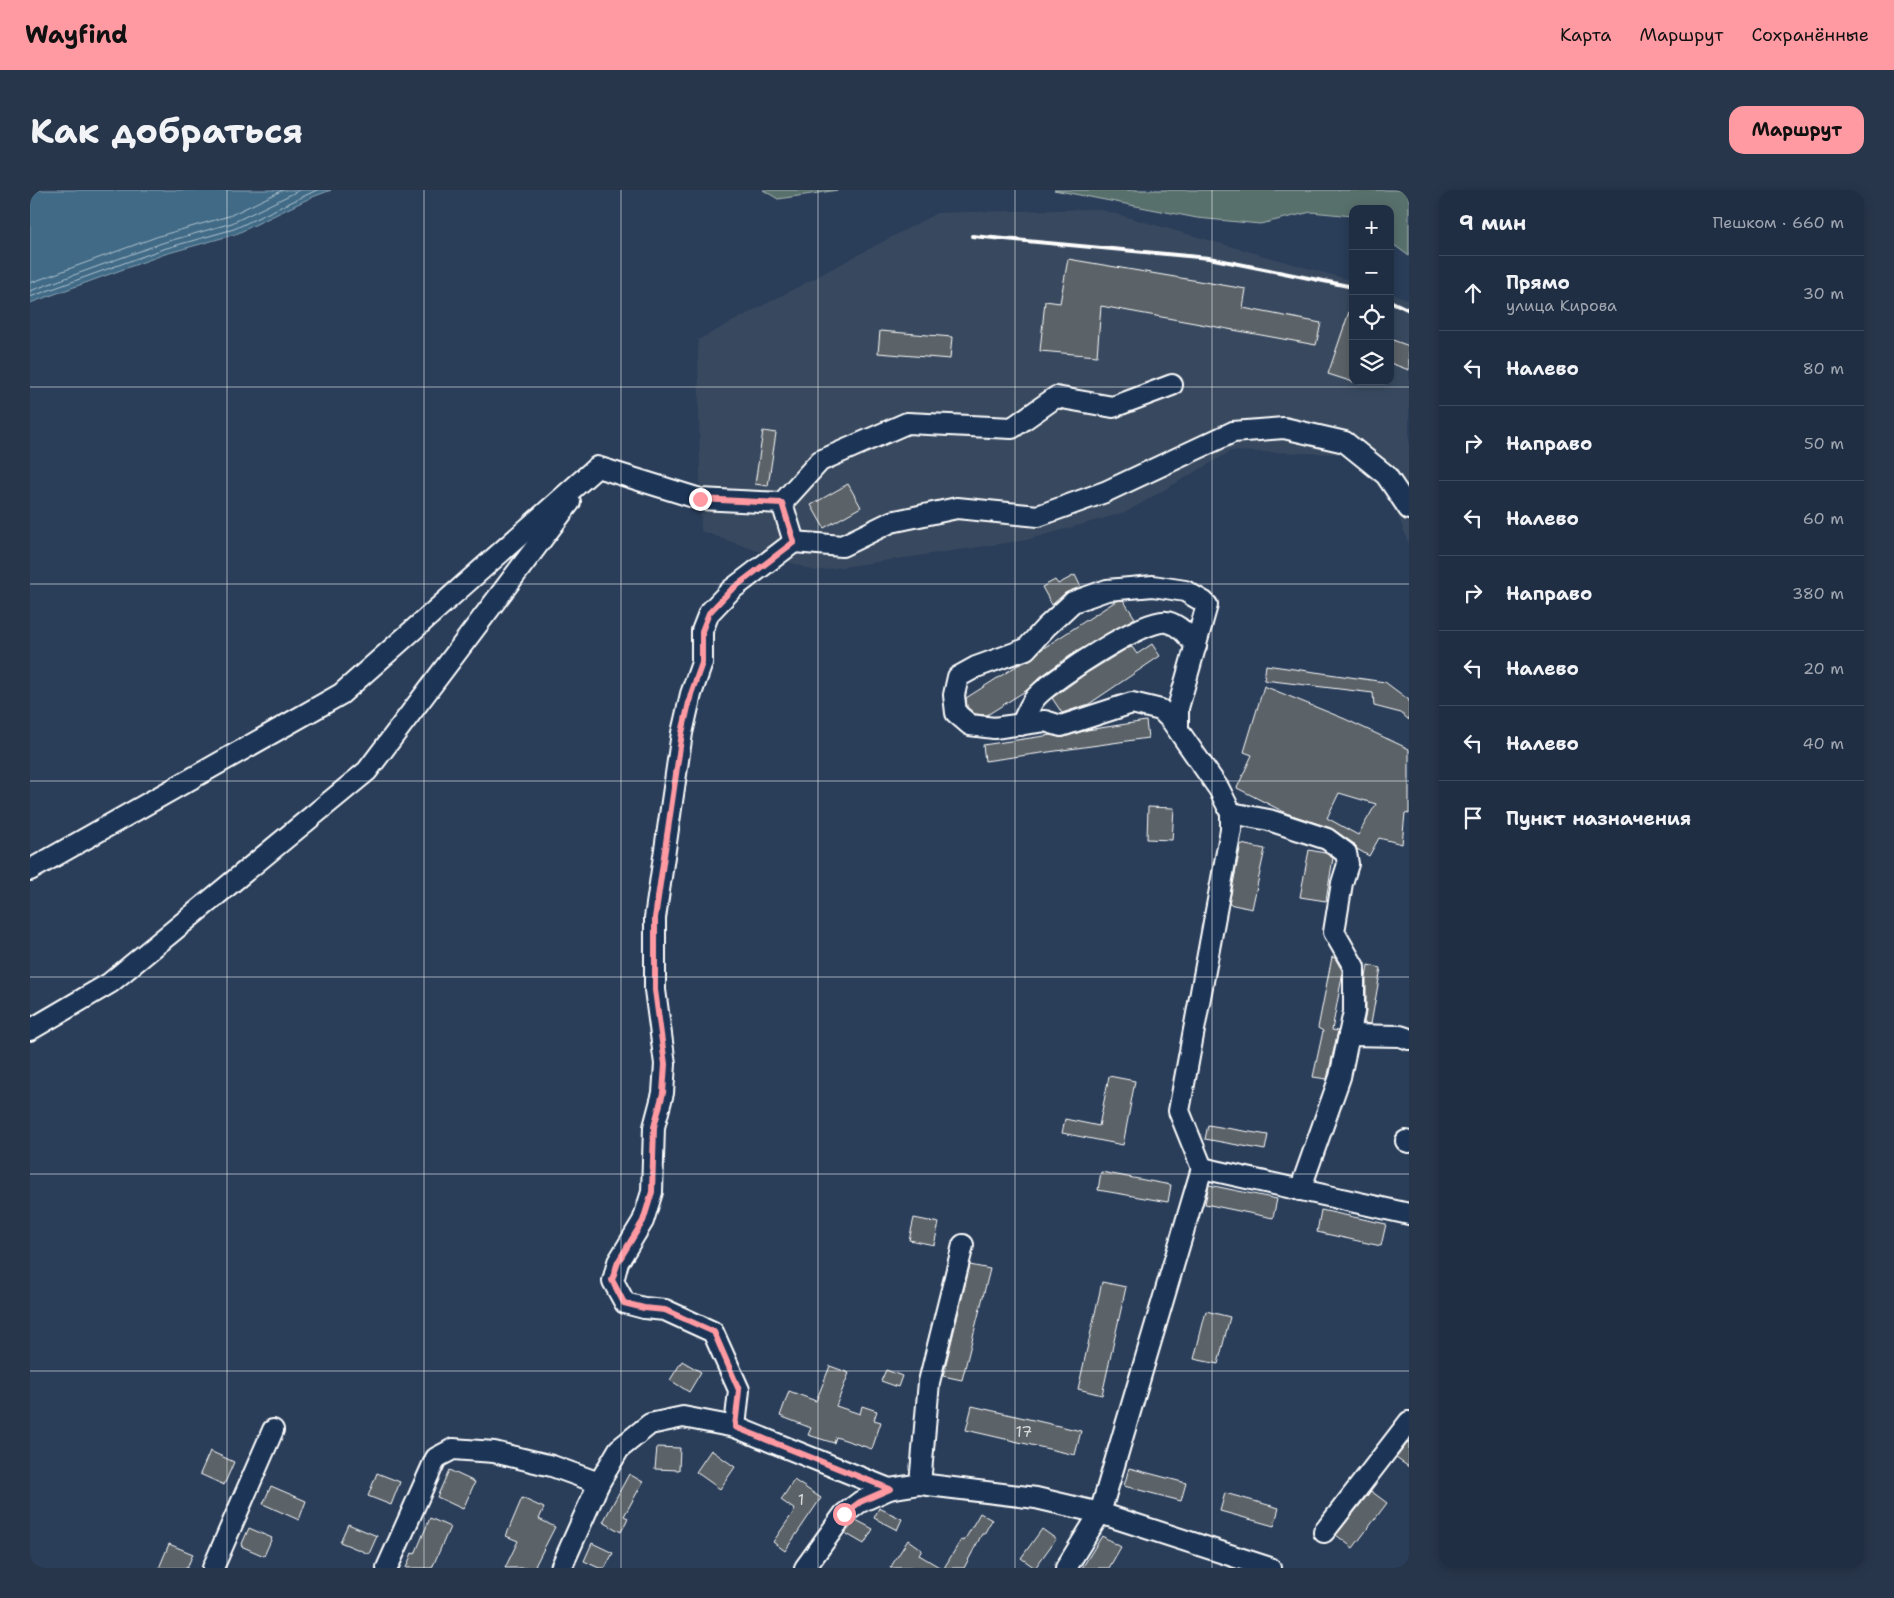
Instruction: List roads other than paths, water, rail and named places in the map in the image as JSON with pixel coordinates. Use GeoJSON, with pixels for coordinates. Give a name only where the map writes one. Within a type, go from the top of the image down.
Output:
{"type":"FeatureCollection","features":[{"type":"Feature","properties":{"kind":"street"},"geometry":{"type":"LineString","coordinates":[[597,467],[700,499],[782,503],[820,462],[907,423],[1012,428],[1056,397],[1114,407],[1172,385]]}},
{"type":"Feature","properties":{"kind":"street"},"geometry":{"type":"LineString","coordinates":[[735,1427],[739,1390],[714,1332],[665,1310],[644,1308],[624,1303],[612,1280],[618,1262],[643,1221],[652,1192],[654,1127],[663,1093],[665,1064],[655,990],[655,918],[682,733],[691,694],[702,663],[702,631],[709,613],[731,590],[794,542],[842,546],[891,522],[957,508],[1038,516],[1105,492],[1233,432],[1284,428],[1346,442],[1386,475],[1409,510]]}},
{"type":"Feature","properties":{"kind":"street"},"geometry":{"type":"LineString","coordinates":[[30,870],[341,694],[597,467]]}},
{"type":"Feature","properties":{"kind":"street"},"geometry":{"type":"LineString","coordinates":[[30,1030],[110,983],[367,771],[597,467]]}},
{"type":"Feature","properties":{"kind":"street"},"geometry":{"type":"LineString","coordinates":[[782,503],[794,542]]}},
{"type":"Feature","properties":{"kind":"street"},"geometry":{"type":"LineString","coordinates":[[1066,1568],[1100,1513],[1202,1168],[1179,1111],[1231,821],[1220,789],[1178,729],[1161,710],[1132,703],[1061,726],[1045,721],[994,728],[970,725],[956,713],[954,696],[958,677],[976,667],[1026,649],[1073,602],[1107,590],[1153,586],[1185,591],[1207,605],[1178,708],[1178,729]]}},
{"type":"Feature","properties":{"kind":"street"},"geometry":{"type":"LineString","coordinates":[[1021,725],[1036,696],[1101,650],[1142,627],[1166,622],[1185,632],[1196,646]]}},
{"type":"Feature","properties":{"kind":"street"},"geometry":{"type":"LineString","coordinates":[[1231,821],[1269,820],[1327,839],[1346,853],[1348,864],[1342,883],[1334,932],[1354,967],[1354,1012],[1340,1077],[1300,1190]]}},
{"type":"Feature","properties":{"kind":"street"},"geometry":{"type":"LineString","coordinates":[[1349,1035],[1400,1036],[1409,1039]]}},
{"type":"Feature","properties":{"kind":"street"},"geometry":{"type":"LineString","coordinates":[[1202,1168],[1409,1214]]}},
{"type":"Feature","properties":{"kind":"street"},"geometry":{"type":"LineString","coordinates":[[920,1484],[929,1382],[963,1245]]}},
{"type":"Feature","properties":{"kind":"street"},"geometry":{"type":"LineString","coordinates":[[561,1568],[599,1483],[619,1448],[650,1424],[683,1417],[735,1427],[890,1489]]}},
{"type":"Feature","properties":{"kind":"street"},"geometry":{"type":"LineString","coordinates":[[1324,1532],[1409,1422]]}},
{"type":"Feature","properties":{"kind":"street"},"geometry":{"type":"LineString","coordinates":[[213,1568],[273,1430]]}},
{"type":"Feature","properties":{"kind":"street"},"geometry":{"type":"LineString","coordinates":[[386,1568],[436,1458],[453,1449],[494,1452],[552,1466],[599,1483]]}},
{"type":"Feature","properties":{"kind":"street"},"geometry":{"type":"LineString","coordinates":[[805,1568],[844,1514],[860,1502],[890,1489],[920,1484],[1036,1498],[1100,1513],[1270,1568]]}},
{"type":"Feature","properties":{"kind":"water"},"geometry":{"type":"Polygon","coordinates":[[[30,190],[331,190],[310,198],[236,234],[165,254],[30,303],[30,190]]]}},
{"type":"Feature","properties":{"kind":"railway"},"geometry":{"type":"LineString","coordinates":[[972,236],[1209,258],[1349,286]]}},
{"type":"Feature","properties":{"kind":"railway"},"geometry":{"type":"LineString","coordinates":[[1394,303],[1409,310]]}}]}
